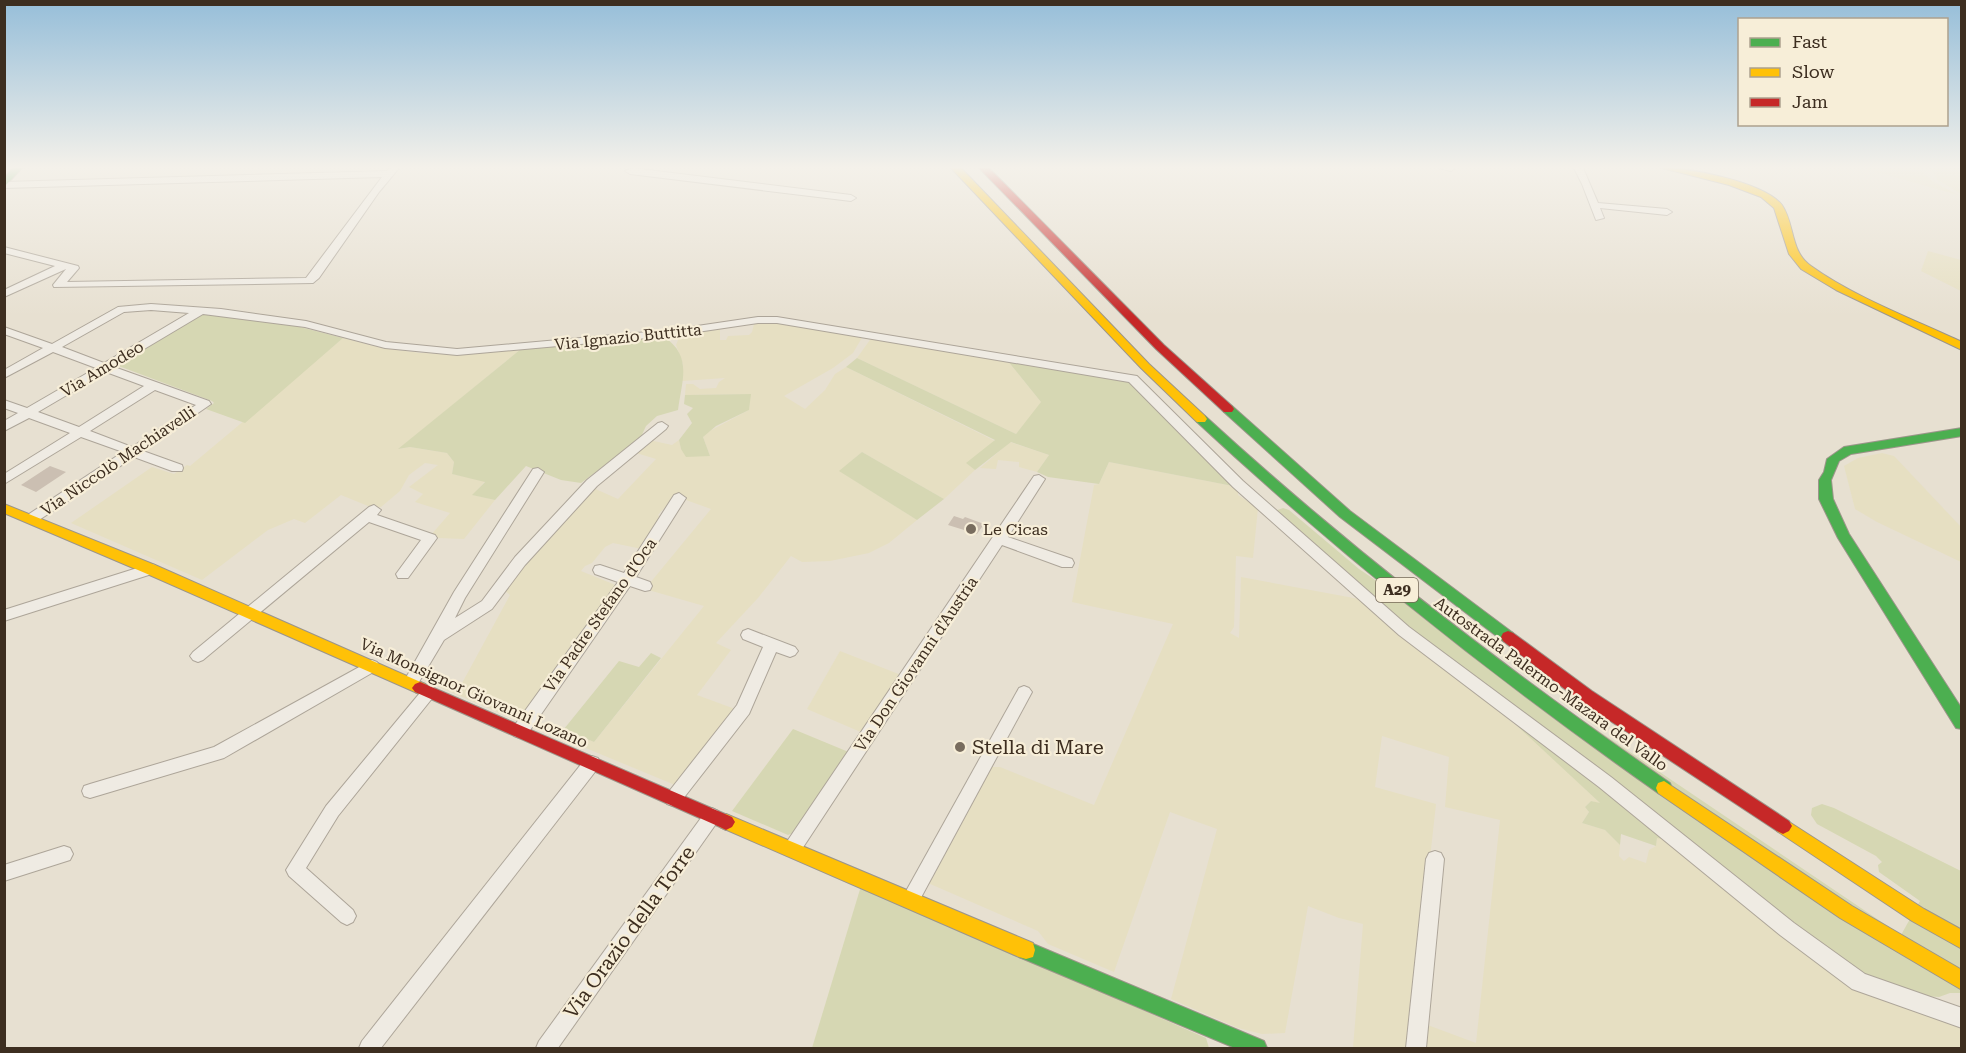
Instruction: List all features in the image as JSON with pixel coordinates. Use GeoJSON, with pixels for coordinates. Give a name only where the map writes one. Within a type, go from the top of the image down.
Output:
{"type":"FeatureCollection","features":[{"type":"Feature","properties":{"kind":"main road","name":"Autostrada Palermo-Mazara del Vallo"},"geometry":{"type":"LineString","coordinates":[[1002,217],[1145,366],[1244,459],[1367,567],[1495,668],[1629,764],[1846,912],[1962,981]]}},
{"type":"Feature","properties":{"kind":"main road","name":"Autostrada Palermo-Mazara del Vallo"},"geometry":{"type":"LineString","coordinates":[[1032,217],[1160,347],[1345,514],[1586,696],[1918,915],[1962,940]]}},
{"type":"Feature","properties":{"kind":"main road"},"geometry":{"type":"LineString","coordinates":[[1781,217],[1794,254],[1805,267],[1840,288],[1962,347]]}},
{"type":"Feature","properties":{"kind":"main road"},"geometry":{"type":"LineString","coordinates":[[1962,432],[1848,450],[1833,459],[1830,472],[1825,480],[1826,499],[1843,535],[1962,723]]}},
{"type":"Feature","properties":{"kind":"main road","name":"Via Monsignor Giovanni Lozano"},"geometry":{"type":"LineString","coordinates":[[4,508],[150,569],[712,816],[1257,1048]]}},
{"type":"Feature","properties":{"kind":"street"},"geometry":{"type":"LineString","coordinates":[[70,266],[58,285],[309,280],[315,276],[357,217]]}},
{"type":"Feature","properties":{"kind":"street"},"geometry":{"type":"LineString","coordinates":[[4,250],[70,266]]}},
{"type":"Feature","properties":{"kind":"street"},"geometry":{"type":"LineString","coordinates":[[4,294],[70,266]]}},
{"type":"Feature","properties":{"kind":"street","name":"Via Ignazio Buttitta"},"geometry":{"type":"LineString","coordinates":[[51,348],[122,309],[151,307],[200,310],[306,324],[358,339],[411,349],[457,352],[670,333],[758,320],[777,320],[1133,379],[1238,484],[1404,631],[1605,782],[1787,929],[1859,982],[1962,1018]]}},
{"type":"Feature","properties":{"kind":"street","name":"Via Amodeo"},"geometry":{"type":"LineString","coordinates":[[4,427],[200,310]]}},
{"type":"Feature","properties":{"kind":"street"},"geometry":{"type":"LineString","coordinates":[[6,332],[154,385]]}},
{"type":"Feature","properties":{"kind":"street"},"geometry":{"type":"LineString","coordinates":[[4,375],[51,348]]}},
{"type":"Feature","properties":{"kind":"street"},"geometry":{"type":"LineString","coordinates":[[4,480],[154,385]]}},
{"type":"Feature","properties":{"kind":"street","name":"Via Niccolò Machiavelli"},"geometry":{"type":"LineString","coordinates":[[31,519],[205,404],[154,385]]}},
{"type":"Feature","properties":{"kind":"street"},"geometry":{"type":"LineString","coordinates":[[4,404],[177,468]]}},
{"type":"Feature","properties":{"kind":"street"},"geometry":{"type":"LineString","coordinates":[[439,636],[487,605],[520,561],[592,483],[662,426]]}},
{"type":"Feature","properties":{"kind":"street"},"geometry":{"type":"LineString","coordinates":[[411,683],[439,636],[459,596],[538,472]]}},
{"type":"Feature","properties":{"kind":"street","name":"Via Don Giovanni d'Austria"},"geometry":{"type":"LineString","coordinates":[[792,849],[1040,479]]}},
{"type":"Feature","properties":{"kind":"street","name":"Via Padre Stefano d'Oca"},"geometry":{"type":"LineString","coordinates":[[520,731],[627,580],[679,498]]}},
{"type":"Feature","properties":{"kind":"street"},"geometry":{"type":"LineString","coordinates":[[198,656],[371,513],[430,538],[403,574]]}},
{"type":"Feature","properties":{"kind":"street"},"geometry":{"type":"LineString","coordinates":[[999,539],[1067,563]]}},
{"type":"Feature","properties":{"kind":"street"},"geometry":{"type":"LineString","coordinates":[[4,616],[150,569]]}},
{"type":"Feature","properties":{"kind":"street"},"geometry":{"type":"LineString","coordinates":[[600,570],[645,586]]}},
{"type":"Feature","properties":{"kind":"street"},"geometry":{"type":"LineString","coordinates":[[748,635],[790,651]]}},
{"type":"Feature","properties":{"kind":"street"},"geometry":{"type":"LineString","coordinates":[[674,798],[743,708],[772,644]]}},
{"type":"Feature","properties":{"kind":"street"},"geometry":{"type":"LineString","coordinates":[[90,791],[218,753],[372,666]]}},
{"type":"Feature","properties":{"kind":"street"},"geometry":{"type":"LineString","coordinates":[[347,916],[295,870],[332,811],[429,692]]}},
{"type":"Feature","properties":{"kind":"street"},"geometry":{"type":"LineString","coordinates":[[911,899],[1024,692]]}},
{"type":"Feature","properties":{"kind":"street"},"geometry":{"type":"LineString","coordinates":[[369,1048],[592,763]]}},
{"type":"Feature","properties":{"kind":"street","name":"Via Orazio della Torre"},"geometry":{"type":"LineString","coordinates":[[546,1048],[712,816]]}},
{"type":"Feature","properties":{"kind":"street"},"geometry":{"type":"LineString","coordinates":[[4,873],[64,854]]}},
{"type":"Feature","properties":{"kind":"street"},"geometry":{"type":"LineString","coordinates":[[1416,1048],[1435,859]]}},
{"type":"Feature","properties":{"kind":"shaded area"},"geometry":{"type":"Polygon","coordinates":[[[1928,251],[1961,260],[1961,291],[1921,271],[1928,251]]]}},
{"type":"Feature","properties":{"kind":"shaded area"},"geometry":{"type":"Polygon","coordinates":[[[775,323],[863,336],[853,353],[833,368],[784,396],[805,409],[825,390],[835,374],[846,367],[995,441],[967,463],[975,470],[944,499],[862,452],[840,471],[917,520],[889,543],[869,553],[830,561],[802,562],[791,556],[758,598],[716,643],[731,650],[697,695],[735,709],[675,785],[576,744],[573,733],[594,742],[704,606],[645,589],[711,509],[675,496],[658,515],[661,518],[642,549],[613,543],[605,547],[592,563],[585,566],[581,571],[618,586],[524,718],[512,718],[430,683],[435,676],[461,685],[510,595],[504,587],[591,487],[618,499],[656,459],[633,452],[649,440],[672,445],[679,440],[681,449],[710,456],[703,437],[706,433],[749,410],[750,394],[685,395],[686,384],[693,384],[700,389],[716,388],[725,378],[682,381],[683,364],[676,345],[680,335],[720,329],[720,340],[726,340],[728,336],[749,335],[754,324],[775,323]]]}},
{"type":"Feature","properties":{"kind":"shaded area"},"geometry":{"type":"Polygon","coordinates":[[[872,337],[1007,360],[1041,402],[1041,405],[1016,434],[857,358],[872,337]]]}},
{"type":"Feature","properties":{"kind":"shaded area"},"geometry":{"type":"Polygon","coordinates":[[[343,338],[381,348],[421,353],[459,354],[521,349],[399,449],[410,447],[447,453],[454,462],[452,474],[485,481],[473,495],[495,500],[464,539],[438,538],[431,535],[450,513],[415,502],[423,494],[409,487],[438,465],[425,463],[409,475],[400,491],[381,507],[373,508],[341,495],[305,523],[294,519],[268,530],[202,580],[71,523],[152,467],[174,474],[187,465],[190,466],[343,338]]]}},
{"type":"Feature","properties":{"kind":"shaded area"},"geometry":{"type":"Polygon","coordinates":[[[1010,442],[1049,455],[1037,472],[1019,467],[1019,462],[998,460],[996,469],[980,468],[1010,442]]]}},
{"type":"Feature","properties":{"kind":"shaded area"},"geometry":{"type":"Polygon","coordinates":[[[1882,453],[1894,456],[1961,527],[1961,562],[1855,509],[1844,466],[1858,458],[1882,453]]]}},
{"type":"Feature","properties":{"kind":"shaded area"},"geometry":{"type":"Polygon","coordinates":[[[1109,462],[1238,487],[1238,495],[1258,508],[1253,558],[1236,556],[1234,627],[1230,633],[1239,638],[1241,577],[1359,599],[1528,735],[1601,804],[1591,801],[1585,807],[1589,812],[1582,823],[1605,830],[1620,845],[1619,856],[1624,861],[1629,857],[1646,863],[1649,850],[1656,846],[1657,837],[1667,840],[1961,1026],[1961,1048],[1422,1048],[1425,1024],[1476,1043],[1500,820],[1445,807],[1449,757],[1382,736],[1375,787],[1436,804],[1409,1048],[1353,1048],[1363,924],[1308,906],[1285,1033],[1262,1034],[1238,1028],[1171,999],[1217,829],[1170,812],[1114,972],[1048,944],[1038,931],[928,883],[990,767],[1000,767],[1094,805],[1173,624],[1072,602],[1094,485],[1099,484],[1109,462]]]}},
{"type":"Feature","properties":{"kind":"shaded area"},"geometry":{"type":"Polygon","coordinates":[[[840,651],[901,675],[863,733],[807,709],[840,651]]]}},
{"type":"Feature","properties":{"kind":"green space"},"geometry":{"type":"Polygon","coordinates":[[[211,313],[292,325],[343,338],[245,423],[206,409],[214,403],[212,401],[116,365],[203,314],[211,313]]]}},
{"type":"Feature","properties":{"kind":"green space"},"geometry":{"type":"Polygon","coordinates":[[[663,336],[679,352],[682,360],[683,378],[678,410],[657,416],[646,426],[640,439],[581,483],[561,480],[526,466],[495,500],[472,495],[485,482],[452,474],[454,462],[447,453],[410,447],[398,449],[521,349],[663,336]]]}},
{"type":"Feature","properties":{"kind":"green space"},"geometry":{"type":"Polygon","coordinates":[[[857,358],[1016,434],[1041,402],[1007,360],[1123,379],[1132,384],[1238,487],[1109,462],[1099,484],[1048,477],[1037,472],[1049,455],[1011,442],[975,470],[966,463],[995,440],[846,367],[857,358]]]}},
{"type":"Feature","properties":{"kind":"green space"},"geometry":{"type":"Polygon","coordinates":[[[751,394],[749,410],[716,426],[703,437],[710,456],[686,457],[679,440],[692,423],[687,414],[693,408],[684,404],[685,395],[751,394]]]}},
{"type":"Feature","properties":{"kind":"green space"},"geometry":{"type":"Polygon","coordinates":[[[862,452],[944,499],[917,520],[839,471],[862,452]]]}},
{"type":"Feature","properties":{"kind":"green space"},"geometry":{"type":"Polygon","coordinates":[[[1283,508],[1289,510],[1359,569],[1901,935],[1920,901],[1879,872],[1878,865],[1882,862],[1876,856],[1817,824],[1811,815],[1812,808],[1822,804],[1834,808],[1961,871],[1961,993],[1950,993],[1939,997],[1912,995],[1876,982],[1773,910],[1724,867],[1456,668],[1275,511],[1283,508]]]}},
{"type":"Feature","properties":{"kind":"green space"},"geometry":{"type":"Polygon","coordinates":[[[651,653],[661,658],[594,742],[564,729],[619,661],[639,667],[651,653]]]}},
{"type":"Feature","properties":{"kind":"green space"},"geometry":{"type":"Polygon","coordinates":[[[1514,723],[1522,725],[1667,840],[1657,838],[1656,846],[1621,834],[1620,845],[1605,830],[1582,823],[1589,812],[1585,807],[1591,801],[1600,803],[1514,723]]]}},
{"type":"Feature","properties":{"kind":"green space"},"geometry":{"type":"Polygon","coordinates":[[[793,729],[851,753],[798,831],[788,835],[732,811],[793,729]]]}},
{"type":"Feature","properties":{"kind":"green space"},"geometry":{"type":"Polygon","coordinates":[[[861,886],[1206,1038],[1209,1048],[812,1048],[861,886]]]}},
{"type":"Feature","properties":{"kind":"building"},"geometry":{"type":"Polygon","coordinates":[[[50,466],[66,472],[36,492],[21,485],[50,466]]]}},
{"type":"Feature","properties":{"kind":"building","name":"Le Cicas"},"geometry":{"type":"Polygon","coordinates":[[[954,516],[963,519],[965,517],[984,524],[977,534],[948,525],[954,516]]]}},
{"type":"Feature","properties":{"kind":"traffic: fast"},"geometry":{"type":"LineString","coordinates":[[1228,409],[1345,514],[1508,637]]}},
{"type":"Feature","properties":{"kind":"traffic: fast"},"geometry":{"type":"LineString","coordinates":[[1201,419],[1367,566],[1484,658],[1664,788]]}},
{"type":"Feature","properties":{"kind":"traffic: fast"},"geometry":{"type":"LineString","coordinates":[[1962,432],[1848,450],[1833,459],[1830,472],[1825,480],[1826,499],[1843,535],[1962,723]]}},
{"type":"Feature","properties":{"kind":"traffic: fast"},"geometry":{"type":"LineString","coordinates":[[1026,950],[1257,1048]]}},
{"type":"Feature","properties":{"kind":"traffic: slow"},"geometry":{"type":"LineString","coordinates":[[1002,217],[1145,366],[1201,419]]}},
{"type":"Feature","properties":{"kind":"traffic: slow"},"geometry":{"type":"LineString","coordinates":[[1781,217],[1794,254],[1805,267],[1840,288],[1962,347]]}},
{"type":"Feature","properties":{"kind":"traffic: slow"},"geometry":{"type":"LineString","coordinates":[[4,508],[150,569],[420,688]]}},
{"type":"Feature","properties":{"kind":"traffic: slow"},"geometry":{"type":"LineString","coordinates":[[1664,788],[1846,912],[1962,981]]}},
{"type":"Feature","properties":{"kind":"traffic: slow"},"geometry":{"type":"LineString","coordinates":[[726,822],[1026,950]]}},
{"type":"Feature","properties":{"kind":"traffic: slow"},"geometry":{"type":"LineString","coordinates":[[1783,826],[1918,915],[1962,940]]}},
{"type":"Feature","properties":{"kind":"traffic: jam"},"geometry":{"type":"LineString","coordinates":[[1032,217],[1160,347],[1228,409]]}},
{"type":"Feature","properties":{"kind":"traffic: jam"},"geometry":{"type":"LineString","coordinates":[[1508,637],[1586,696],[1783,826]]}},
{"type":"Feature","properties":{"kind":"traffic: jam"},"geometry":{"type":"LineString","coordinates":[[420,688],[726,822]]}},
{"type":"Feature","properties":{"kind":"place","name":"Le Cicas"},"geometry":{"type":"Point","coordinates":[971,529]}},
{"type":"Feature","properties":{"kind":"place","name":"Stella di Mare"},"geometry":{"type":"Point","coordinates":[960,747]}}]}
